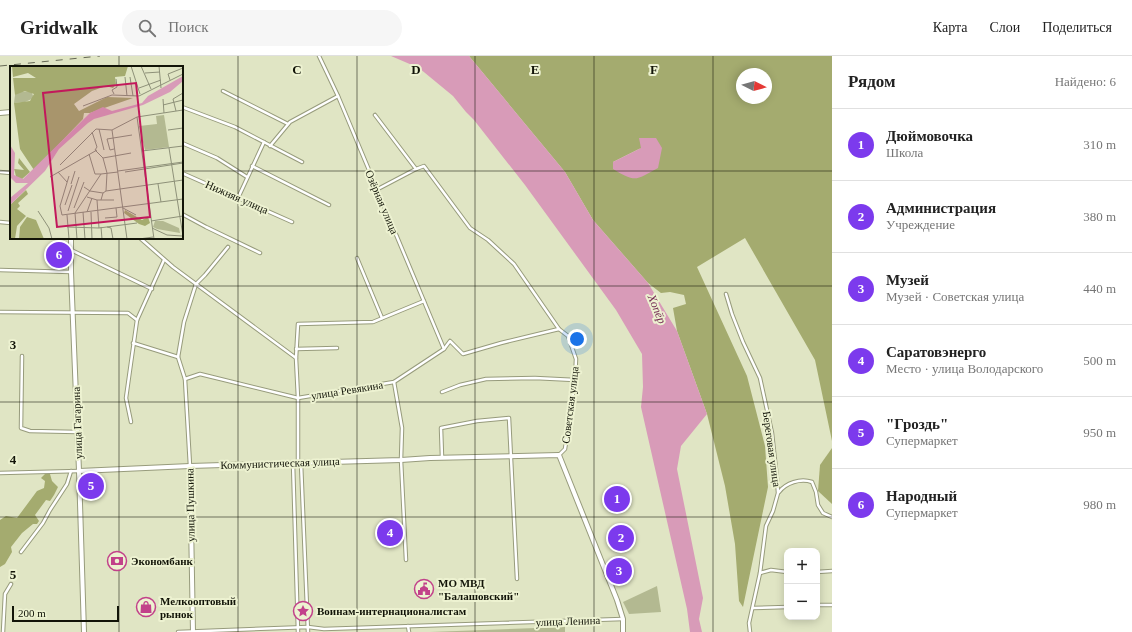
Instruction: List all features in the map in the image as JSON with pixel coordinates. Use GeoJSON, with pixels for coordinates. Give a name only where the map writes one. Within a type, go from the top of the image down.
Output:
{"type":"FeatureCollection","features":[{"type":"Feature","properties":{"kind":"street","name":"Озёрная улица"},"geometry":{"type":"LineString","coordinates":[[319,56],[338,96],[376,190],[444,348]]}},
{"type":"Feature","properties":{"kind":"street"},"geometry":{"type":"LineString","coordinates":[[223,91],[288,124]]}},
{"type":"Feature","properties":{"kind":"street"},"geometry":{"type":"LineString","coordinates":[[270,146],[290,122],[338,96]]}},
{"type":"Feature","properties":{"kind":"street"},"geometry":{"type":"LineString","coordinates":[[183,107],[235,127],[302,162]]}},
{"type":"Feature","properties":{"kind":"street"},"geometry":{"type":"LineString","coordinates":[[0,113],[10,112]]}},
{"type":"Feature","properties":{"kind":"street"},"geometry":{"type":"LineString","coordinates":[[375,115],[416,169],[376,190]]}},
{"type":"Feature","properties":{"kind":"street"},"geometry":{"type":"LineString","coordinates":[[238,198],[264,142]]}},
{"type":"Feature","properties":{"kind":"street"},"geometry":{"type":"LineString","coordinates":[[183,143],[217,158],[247,177]]}},
{"type":"Feature","properties":{"kind":"street"},"geometry":{"type":"LineString","coordinates":[[252,166],[328,204]]}},
{"type":"Feature","properties":{"kind":"street","name":"Советская улица"},"geometry":{"type":"LineString","coordinates":[[416,169],[424,166],[470,228],[488,240],[514,264],[559,329],[568,336],[576,359],[575,380],[565,449],[559,455],[609,578],[623,619],[623,632]]}},
{"type":"Feature","properties":{"kind":"street"},"geometry":{"type":"LineString","coordinates":[[0,172],[10,173]]}},
{"type":"Feature","properties":{"kind":"street","name":"Нижняя улица"},"geometry":{"type":"LineString","coordinates":[[183,173],[292,222]]}},
{"type":"Feature","properties":{"kind":"street"},"geometry":{"type":"LineString","coordinates":[[183,215],[260,253]]}},
{"type":"Feature","properties":{"kind":"street"},"geometry":{"type":"LineString","coordinates":[[0,222],[10,223]]}},
{"type":"Feature","properties":{"kind":"street","name":"улица Гагарина"},"geometry":{"type":"LineString","coordinates":[[71,239],[84,632]]}},
{"type":"Feature","properties":{"kind":"street"},"geometry":{"type":"LineString","coordinates":[[141,239],[164,260],[296,358]]}},
{"type":"Feature","properties":{"kind":"street"},"geometry":{"type":"LineString","coordinates":[[185,379],[178,357],[184,322],[196,284],[228,247]]}},
{"type":"Feature","properties":{"kind":"street"},"geometry":{"type":"LineString","coordinates":[[71,250],[152,289]]}},
{"type":"Feature","properties":{"kind":"street"},"geometry":{"type":"LineString","coordinates":[[357,258],[382,318]]}},
{"type":"Feature","properties":{"kind":"street"},"geometry":{"type":"LineString","coordinates":[[131,422],[126,398],[137,320],[164,260]]}},
{"type":"Feature","properties":{"kind":"street"},"geometry":{"type":"LineString","coordinates":[[0,270],[71,272]]}},
{"type":"Feature","properties":{"kind":"street","name":"Береговая улица"},"geometry":{"type":"LineString","coordinates":[[726,294],[737,328],[760,378],[772,432],[778,493],[773,511],[766,526],[760,573],[749,623],[750,632]]}},
{"type":"Feature","properties":{"kind":"street"},"geometry":{"type":"LineString","coordinates":[[308,632],[296,358],[298,324],[373,322],[424,301]]}},
{"type":"Feature","properties":{"kind":"street"},"geometry":{"type":"LineString","coordinates":[[0,312],[128,313],[137,320]]}},
{"type":"Feature","properties":{"kind":"street"},"geometry":{"type":"LineString","coordinates":[[444,348],[450,341],[463,354],[559,329]]}},
{"type":"Feature","properties":{"kind":"street"},"geometry":{"type":"LineString","coordinates":[[133,343],[178,357]]}},
{"type":"Feature","properties":{"kind":"street"},"geometry":{"type":"LineString","coordinates":[[296,349],[338,348]]}},
{"type":"Feature","properties":{"kind":"street","name":"улица Ревякина"},"geometry":{"type":"LineString","coordinates":[[185,379],[200,374],[298,398],[394,382],[444,348]]}},
{"type":"Feature","properties":{"kind":"street"},"geometry":{"type":"LineString","coordinates":[[22,356],[21,428],[30,431],[77,432]]}},
{"type":"Feature","properties":{"kind":"street"},"geometry":{"type":"LineString","coordinates":[[442,392],[460,384],[486,379],[535,378],[575,380]]}},
{"type":"Feature","properties":{"kind":"street","name":"улица Пушкина"},"geometry":{"type":"LineString","coordinates":[[185,379],[190,466],[193,632]]}},
{"type":"Feature","properties":{"kind":"street"},"geometry":{"type":"LineString","coordinates":[[394,382],[402,428],[401,460],[406,560]]}},
{"type":"Feature","properties":{"kind":"street"},"geometry":{"type":"LineString","coordinates":[[442,458],[441,428],[477,421],[509,418],[512,456],[516,579]]}},
{"type":"Feature","properties":{"kind":"street","name":"Коммунистическая улица"},"geometry":{"type":"LineString","coordinates":[[0,473],[559,455]]}},
{"type":"Feature","properties":{"kind":"street"},"geometry":{"type":"LineString","coordinates":[[293,463],[298,632]]}},
{"type":"Feature","properties":{"kind":"street"},"geometry":{"type":"LineString","coordinates":[[21,552],[43,523],[67,484],[72,471]]}},
{"type":"Feature","properties":{"kind":"street"},"geometry":{"type":"LineString","coordinates":[[778,493],[784,486],[804,479],[812,482],[816,492],[818,505],[823,513],[832,517]]}},
{"type":"Feature","properties":{"kind":"street"},"geometry":{"type":"LineString","coordinates":[[760,573],[771,570],[784,572]]}},
{"type":"Feature","properties":{"kind":"street"},"geometry":{"type":"LineString","coordinates":[[820,572],[832,571]]}},
{"type":"Feature","properties":{"kind":"street"},"geometry":{"type":"LineString","coordinates":[[3,632],[5,594],[11,584]]}},
{"type":"Feature","properties":{"kind":"street"},"geometry":{"type":"LineString","coordinates":[[820,606],[832,605]]}},
{"type":"Feature","properties":{"kind":"street"},"geometry":{"type":"LineString","coordinates":[[753,608],[784,607]]}},
{"type":"Feature","properties":{"kind":"street","name":"улица Ленина"},"geometry":{"type":"LineString","coordinates":[[178,632],[308,627],[324,630],[623,619]]}},
{"type":"Feature","properties":{"kind":"street"},"geometry":{"type":"LineString","coordinates":[[408,626],[409,632]]}},
{"type":"Feature","properties":{"kind":"green space"},"geometry":{"type":"Polygon","coordinates":[[[469,56],[832,56],[832,441],[815,360],[745,238],[697,267],[747,376],[765,446],[768,487],[743,607],[739,601],[735,544],[725,486],[707,414],[677,331],[673,308],[686,304],[684,295],[670,292],[661,293],[648,283],[593,220],[565,172],[469,56]],[[641,148],[613,162],[613,169],[641,148]]]}},
{"type":"Feature","properties":{"kind":"green space"},"geometry":{"type":"Polygon","coordinates":[[[832,448],[832,504],[818,491],[820,465],[832,448]]]}},
{"type":"Feature","properties":{"kind":"green space"},"geometry":{"type":"Polygon","coordinates":[[[45,474],[50,474],[52,481],[58,487],[50,501],[46,500],[35,515],[39,521],[37,524],[33,524],[22,533],[11,547],[12,552],[5,564],[0,567],[0,520],[6,516],[17,518],[37,491],[44,488],[45,481],[41,478],[45,474]]]}},
{"type":"Feature","properties":{"kind":"green space"},"geometry":{"type":"Polygon","coordinates":[[[657,586],[661,612],[629,614],[623,602],[657,586]]]}},
{"type":"Feature","properties":{"kind":"green space"},"geometry":{"type":"Polygon","coordinates":[[[565,627],[565,632],[430,632],[565,627]]]}},
{"type":"Feature","properties":{"kind":"water","name":"Хопёр"},"geometry":{"type":"Polygon","coordinates":[[[391,56],[469,56],[565,172],[593,220],[648,283],[677,331],[707,414],[681,446],[677,469],[703,598],[699,619],[702,632],[690,632],[687,609],[641,407],[643,387],[642,354],[616,310],[525,185],[474,120],[453,96],[419,68],[391,56]]]}},
{"type":"Feature","properties":{"kind":"water"},"geometry":{"type":"Polygon","coordinates":[[[639,138],[656,138],[662,148],[658,168],[640,177],[632,178],[613,169],[613,162],[641,148],[639,138]]]}},
{"type":"Feature","properties":{"kind":"railway"},"geometry":{"type":"LineString","coordinates":[[0,66],[100,56]]}},
{"type":"Feature","properties":{"kind":"place","name":"Народный"},"geometry":{"type":"Point","coordinates":[59,255]}},
{"type":"Feature","properties":{"kind":"place","name":"\"Гроздь\""},"geometry":{"type":"Point","coordinates":[91,486]}},
{"type":"Feature","properties":{"kind":"place","name":"Дюймовочка"},"geometry":{"type":"Point","coordinates":[617,499]}},
{"type":"Feature","properties":{"kind":"place","name":"Саратовэнерго"},"geometry":{"type":"Point","coordinates":[390,533]}},
{"type":"Feature","properties":{"kind":"place","name":"Администрация"},"geometry":{"type":"Point","coordinates":[621,538]}},
{"type":"Feature","properties":{"kind":"place","name":"Экономбанк"},"geometry":{"type":"Point","coordinates":[117,561]}},
{"type":"Feature","properties":{"kind":"place","name":"Музей"},"geometry":{"type":"Point","coordinates":[619,571]}},
{"type":"Feature","properties":{"kind":"place","name":"МО МВД \"Балашовский\""},"geometry":{"type":"Point","coordinates":[424,589]}},
{"type":"Feature","properties":{"kind":"place","name":"Мелкооптовый рынок"},"geometry":{"type":"Point","coordinates":[146,607]}},
{"type":"Feature","properties":{"kind":"place","name":"Воинам-интернационалистам"},"geometry":{"type":"Point","coordinates":[303,611]}}]}
